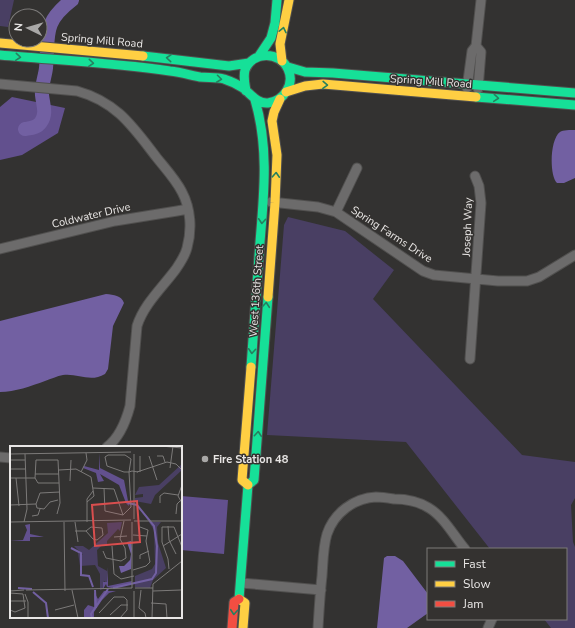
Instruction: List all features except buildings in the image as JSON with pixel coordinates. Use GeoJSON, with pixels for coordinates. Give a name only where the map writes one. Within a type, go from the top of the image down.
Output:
{"type":"FeatureCollection","features":[{"type":"Feature","properties":{"kind":"street"},"geometry":{"type":"LineString","coordinates":[[246,91],[243,84],[245,69],[249,63],[259,56],[272,38],[278,0]]}},
{"type":"Feature","properties":{"kind":"street"},"geometry":{"type":"LineString","coordinates":[[0,55],[170,71],[203,78],[225,80],[246,91],[255,100],[268,103],[280,99],[286,92],[290,80],[280,44],[289,0]]}},
{"type":"Feature","properties":{"kind":"street"},"geometry":{"type":"LineString","coordinates":[[466,95],[472,51],[476,46],[481,0]]}},
{"type":"Feature","properties":{"kind":"street","name":"Spring Mill Road"},"geometry":{"type":"LineString","coordinates":[[0,43],[177,59],[229,66],[249,63]]}},
{"type":"Feature","properties":{"kind":"street"},"geometry":{"type":"LineString","coordinates":[[476,46],[480,52],[477,96]]}},
{"type":"Feature","properties":{"kind":"street"},"geometry":{"type":"LineString","coordinates":[[259,56],[272,55],[285,64]]}},
{"type":"Feature","properties":{"kind":"street","name":"Spring Mill Road"},"geometry":{"type":"LineString","coordinates":[[285,64],[308,73],[333,73],[575,93]]}},
{"type":"Feature","properties":{"kind":"street"},"geometry":{"type":"LineString","coordinates":[[0,84],[77,91],[90,94],[112,106],[128,121],[170,175],[182,192],[188,209],[190,223],[187,249],[174,272],[140,316],[137,326],[130,406],[127,418],[120,432],[108,446]]}},
{"type":"Feature","properties":{"kind":"street","name":"Spring Mill Road"},"geometry":{"type":"LineString","coordinates":[[286,92],[305,86],[323,84],[575,104]]}},
{"type":"Feature","properties":{"kind":"street","name":"West 136th Street"},"geometry":{"type":"LineString","coordinates":[[243,628],[245,604],[240,599],[248,485],[254,480],[275,203],[277,155],[272,121],[280,99]]}},
{"type":"Feature","properties":{"kind":"street","name":"West 136th Street"},"geometry":{"type":"LineString","coordinates":[[248,485],[242,480],[265,168],[264,133],[262,121],[255,100]]}},
{"type":"Feature","properties":{"kind":"street"},"geometry":{"type":"LineString","coordinates":[[336,212],[357,168]]}},
{"type":"Feature","properties":{"kind":"street","name":"Joseph Way"},"geometry":{"type":"LineString","coordinates":[[470,359],[481,203],[479,186],[475,176]]}},
{"type":"Feature","properties":{"kind":"street","name":"Spring Farms Drive"},"geometry":{"type":"LineString","coordinates":[[263,202],[318,207],[336,212],[423,271],[434,275],[510,282],[527,281],[539,277],[575,255]]}},
{"type":"Feature","properties":{"kind":"street","name":"Coldwater Drive"},"geometry":{"type":"LineString","coordinates":[[0,249],[115,221],[188,209]]}},
{"type":"Feature","properties":{"kind":"street"},"geometry":{"type":"LineString","coordinates":[[0,457],[10,458]]}},
{"type":"Feature","properties":{"kind":"street"},"geometry":{"type":"LineString","coordinates":[[318,628],[323,554],[327,534],[333,521],[342,511],[354,503],[376,497],[403,499],[418,502],[438,515],[464,548]]}},
{"type":"Feature","properties":{"kind":"street"},"geometry":{"type":"LineString","coordinates":[[241,583],[321,590]]}},
{"type":"Feature","properties":{"kind":"street","name":"West 136th Street"},"geometry":{"type":"LineString","coordinates":[[232,628],[234,602],[240,599]]}},
{"type":"Feature","properties":{"kind":"shaded area"},"geometry":{"type":"Polygon","coordinates":[[[0,0],[14,0],[12,8],[8,8],[8,27],[0,26],[0,0]]]}},
{"type":"Feature","properties":{"kind":"shaded area"},"geometry":{"type":"Polygon","coordinates":[[[12,97],[65,108],[58,133],[22,155],[0,160],[0,107],[12,97]]]}},
{"type":"Feature","properties":{"kind":"shaded area"},"geometry":{"type":"Polygon","coordinates":[[[565,130],[575,130],[575,178],[564,183],[557,183],[554,179],[552,165],[554,142],[560,132],[565,130]]]}},
{"type":"Feature","properties":{"kind":"shaded area"},"geometry":{"type":"Polygon","coordinates":[[[288,217],[345,231],[394,270],[373,299],[522,455],[575,462],[575,498],[571,505],[573,542],[575,547],[575,628],[551,628],[545,620],[567,620],[567,548],[489,548],[406,442],[267,435],[284,225],[288,217]]]}},
{"type":"Feature","properties":{"kind":"shaded area"},"geometry":{"type":"Polygon","coordinates":[[[106,294],[119,297],[124,303],[113,326],[108,369],[105,374],[94,378],[63,375],[23,388],[0,392],[0,321],[106,294]]]}},
{"type":"Feature","properties":{"kind":"shaded area"},"geometry":{"type":"Polygon","coordinates":[[[182,496],[228,500],[224,554],[182,550],[182,496]]]}},
{"type":"Feature","properties":{"kind":"shaded area"},"geometry":{"type":"Polygon","coordinates":[[[387,556],[395,556],[403,561],[427,593],[427,614],[407,628],[377,628],[384,558],[387,556]]]}},
{"type":"Feature","properties":{"kind":"waterway"},"geometry":{"type":"LineString","coordinates":[[25,129],[36,127],[43,119],[44,106],[42,88],[46,68],[49,30],[51,23],[62,8],[72,0]]}},
{"type":"Feature","properties":{"kind":"traffic: fast"},"geometry":{"type":"LineString","coordinates":[[259,56],[271,38],[275,23],[277,0]]}},
{"type":"Feature","properties":{"kind":"traffic: fast"},"geometry":{"type":"LineString","coordinates":[[0,55],[128,66],[174,71],[200,77],[221,78],[238,85],[254,98],[264,103],[274,102],[287,91],[290,80],[288,69],[284,63],[273,56],[254,59],[245,70],[244,78],[246,91]]}},
{"type":"Feature","properties":{"kind":"traffic: fast"},"geometry":{"type":"LineString","coordinates":[[143,56],[229,66],[249,63]]}},
{"type":"Feature","properties":{"kind":"traffic: fast"},"geometry":{"type":"LineString","coordinates":[[288,67],[305,72],[575,93]]}},
{"type":"Feature","properties":{"kind":"traffic: fast"},"geometry":{"type":"LineString","coordinates":[[476,97],[575,105]]}},
{"type":"Feature","properties":{"kind":"traffic: fast"},"geometry":{"type":"LineString","coordinates":[[251,367],[264,188],[264,153],[255,100]]}},
{"type":"Feature","properties":{"kind":"traffic: fast"},"geometry":{"type":"LineString","coordinates":[[239,599],[248,485],[254,480],[268,297]]}},
{"type":"Feature","properties":{"kind":"traffic: slow"},"geometry":{"type":"LineString","coordinates":[[282,61],[280,44],[289,0]]}},
{"type":"Feature","properties":{"kind":"traffic: slow"},"geometry":{"type":"LineString","coordinates":[[0,43],[143,56]]}},
{"type":"Feature","properties":{"kind":"traffic: slow"},"geometry":{"type":"LineString","coordinates":[[286,92],[305,86],[323,84],[476,97]]}},
{"type":"Feature","properties":{"kind":"traffic: slow"},"geometry":{"type":"LineString","coordinates":[[268,297],[277,155],[272,121],[280,99]]}},
{"type":"Feature","properties":{"kind":"traffic: slow"},"geometry":{"type":"LineString","coordinates":[[248,485],[242,480],[251,367]]}},
{"type":"Feature","properties":{"kind":"traffic: slow"},"geometry":{"type":"LineString","coordinates":[[239,599],[245,603],[243,628]]}},
{"type":"Feature","properties":{"kind":"traffic: jam"},"geometry":{"type":"LineString","coordinates":[[232,628],[234,602],[239,599]]}},
{"type":"Feature","properties":{"kind":"place","name":"Fire Station 48"},"geometry":{"type":"Point","coordinates":[205,459]}}]}
